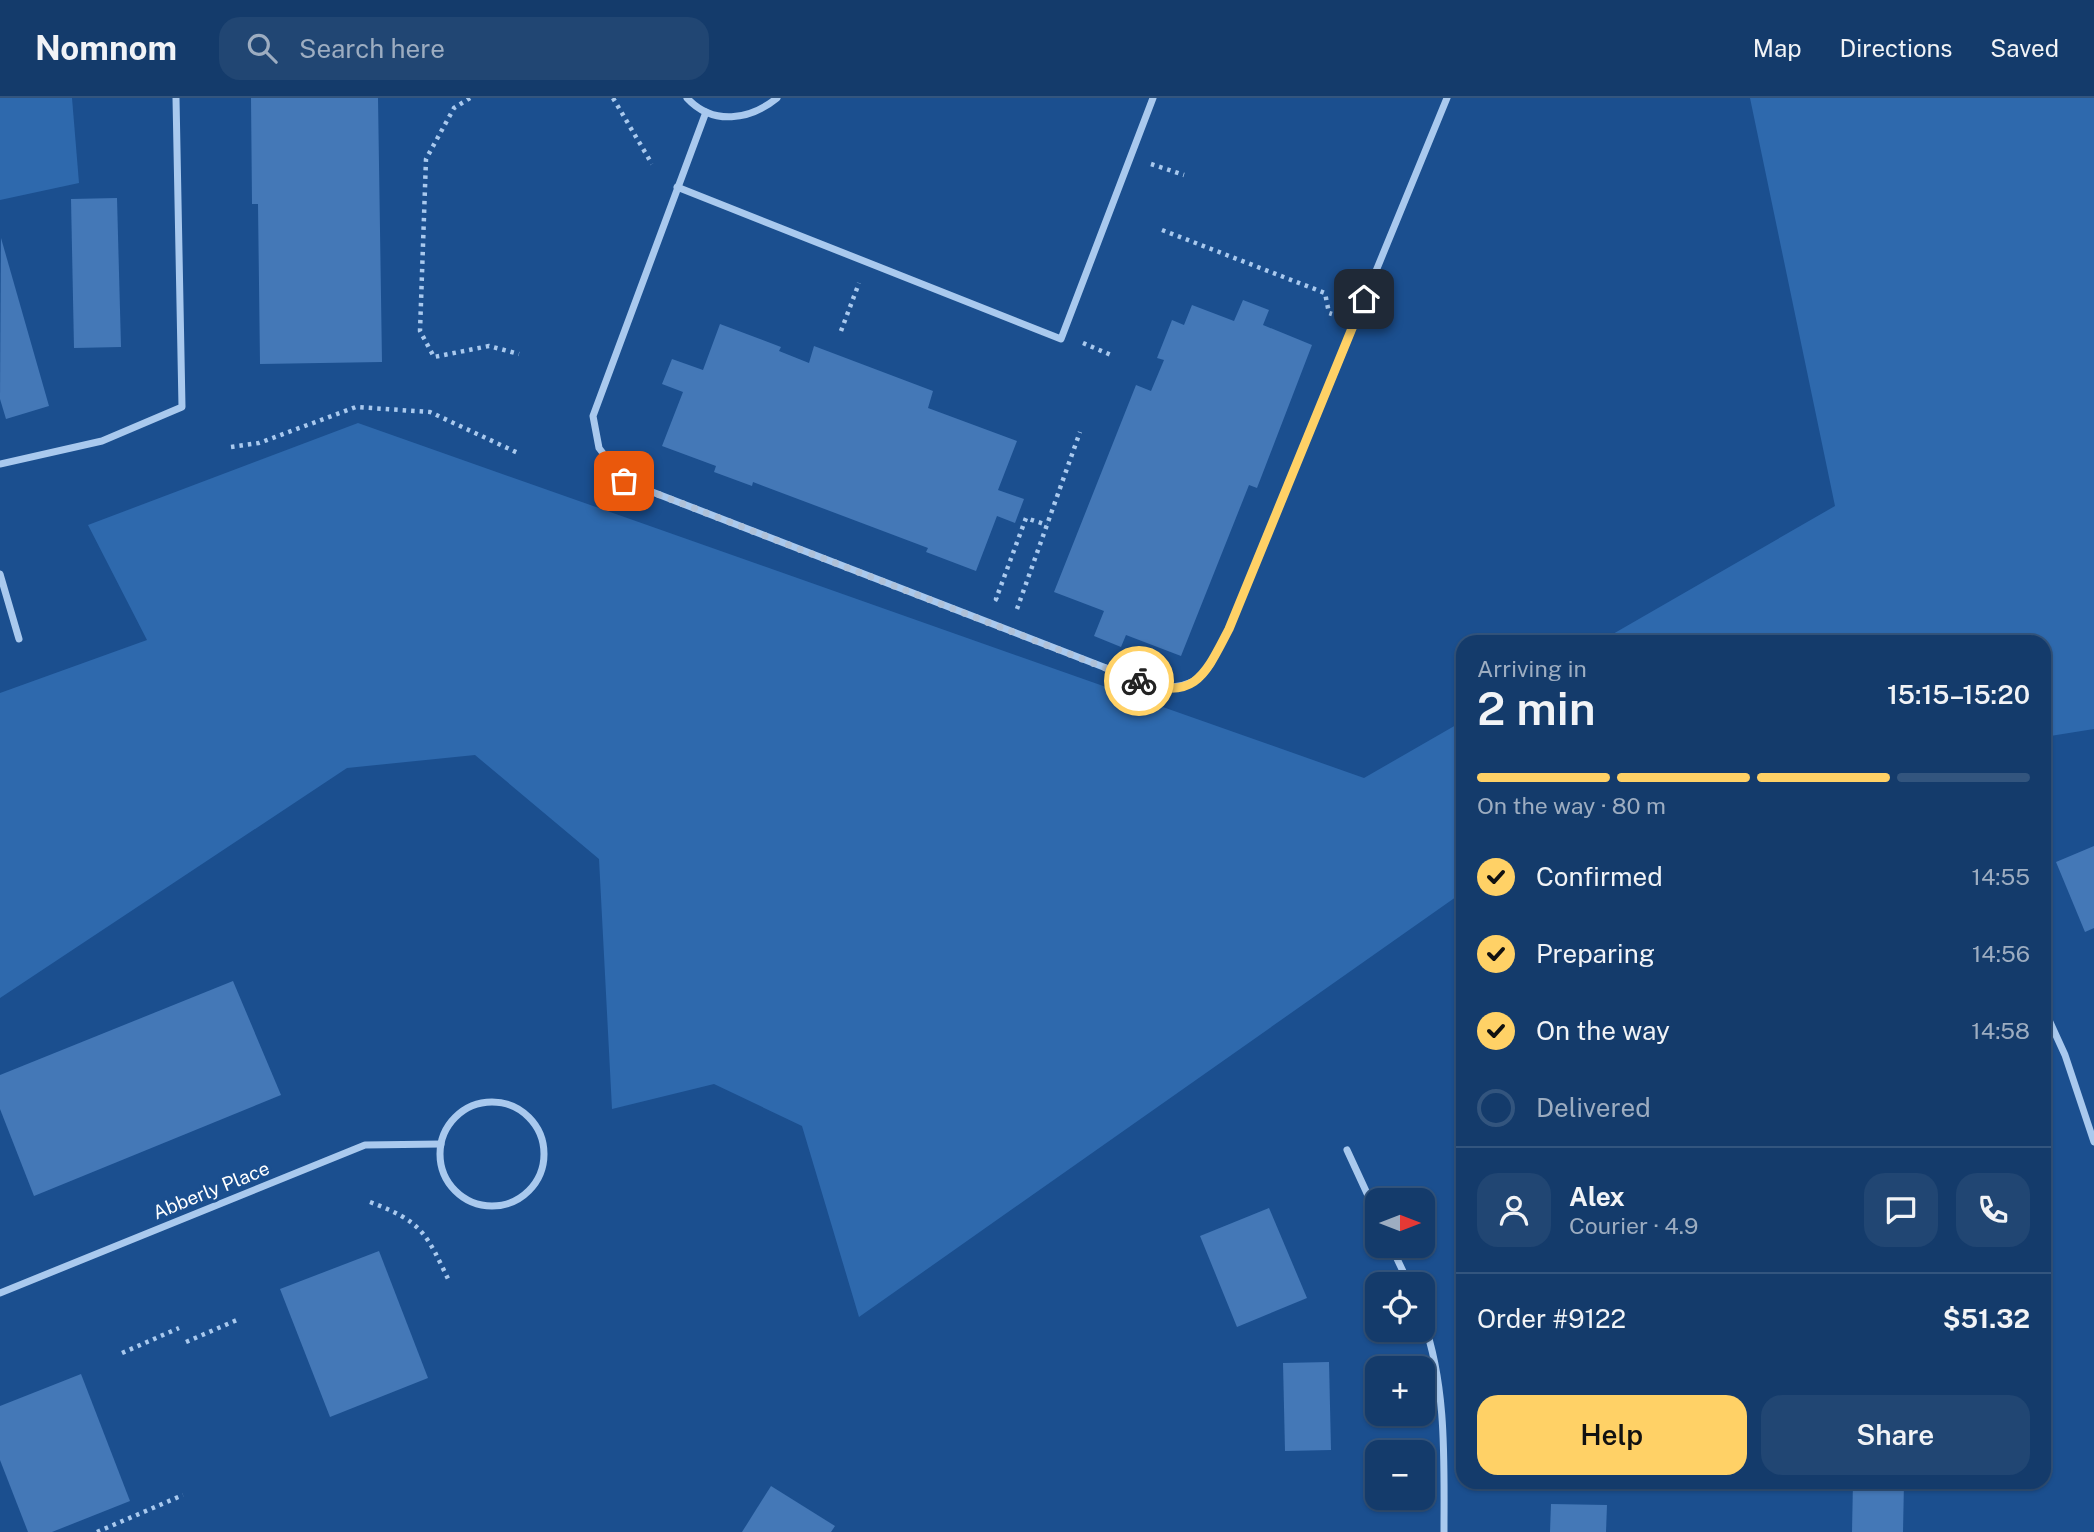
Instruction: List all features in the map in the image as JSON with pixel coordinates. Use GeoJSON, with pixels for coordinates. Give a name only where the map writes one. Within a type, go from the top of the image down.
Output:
{"type":"FeatureCollection","features":[{"type":"Feature","properties":{"kind":"street"},"geometry":{"type":"LineString","coordinates":[[0,464],[102,441],[182,407],[176,98]]}},
{"type":"Feature","properties":{"kind":"street"},"geometry":{"type":"LineString","coordinates":[[687,98],[706,112],[725,117],[745,117],[763,109],[777,98]]}},
{"type":"Feature","properties":{"kind":"street"},"geometry":{"type":"LineString","coordinates":[[677,187],[1061,339],[1153,98]]}},
{"type":"Feature","properties":{"kind":"street"},"geometry":{"type":"LineString","coordinates":[[706,112],[593,416],[599,448],[624,481],[1155,687],[1181,689],[1195,683],[1210,665],[1229,629],[1447,98]]}},
{"type":"Feature","properties":{"kind":"street"},"geometry":{"type":"LineString","coordinates":[[0,574],[19,639]]}},
{"type":"Feature","properties":{"kind":"street"},"geometry":{"type":"LineString","coordinates":[[2051,1024],[2065,1055],[2094,1142]]}},
{"type":"Feature","properties":{"kind":"street"},"geometry":{"type":"LineString","coordinates":[[488,1102],[505,1103],[527,1116],[541,1136],[545,1153],[542,1170],[534,1186],[521,1198],[506,1205],[488,1207],[471,1203],[456,1193],[446,1179],[440,1162],[441,1144],[452,1122],[472,1106],[488,1102]]}},
{"type":"Feature","properties":{"kind":"street","name":"Abberly Place"},"geometry":{"type":"LineString","coordinates":[[0,1293],[365,1145],[441,1144]]}},
{"type":"Feature","properties":{"kind":"street"},"geometry":{"type":"LineString","coordinates":[[1347,1150],[1365,1189]]}},
{"type":"Feature","properties":{"kind":"street"},"geometry":{"type":"LineString","coordinates":[[1428,1342],[1437,1376],[1444,1464],[1444,1532]]}},
{"type":"Feature","properties":{"kind":"path"},"geometry":{"type":"LineString","coordinates":[[470,98],[454,108],[426,159],[420,331],[433,357],[489,346],[519,354]]}},
{"type":"Feature","properties":{"kind":"path"},"geometry":{"type":"LineString","coordinates":[[613,98],[652,164]]}},
{"type":"Feature","properties":{"kind":"path"},"geometry":{"type":"LineString","coordinates":[[1151,164],[1184,175]]}},
{"type":"Feature","properties":{"kind":"path"},"geometry":{"type":"LineString","coordinates":[[1162,230],[1325,293],[1329,313],[1354,324]]}},
{"type":"Feature","properties":{"kind":"path"},"geometry":{"type":"LineString","coordinates":[[841,331],[867,262]]}},
{"type":"Feature","properties":{"kind":"path"},"geometry":{"type":"LineString","coordinates":[[231,447],[259,443],[356,407],[430,412],[518,453]]}},
{"type":"Feature","properties":{"kind":"path"},"geometry":{"type":"LineString","coordinates":[[1010,631],[1080,432]]}},
{"type":"Feature","properties":{"kind":"path"},"geometry":{"type":"LineString","coordinates":[[1018,607],[996,599],[1026,518],[1034,518],[1046,525]]}},
{"type":"Feature","properties":{"kind":"path"},"geometry":{"type":"LineString","coordinates":[[370,1202],[406,1216],[430,1240],[450,1283]]}},
{"type":"Feature","properties":{"kind":"path"},"geometry":{"type":"LineString","coordinates":[[186,1342],[237,1320]]}},
{"type":"Feature","properties":{"kind":"path"},"geometry":{"type":"LineString","coordinates":[[121,1353],[179,1328]]}},
{"type":"Feature","properties":{"kind":"path"},"geometry":{"type":"LineString","coordinates":[[97,1532],[183,1495]]}},
{"type":"Feature","properties":{"kind":"shaded area"},"geometry":{"type":"Polygon","coordinates":[[[0,98],[72,98],[79,183],[0,200],[0,98]]]}},
{"type":"Feature","properties":{"kind":"shaded area"},"geometry":{"type":"Polygon","coordinates":[[[1750,98],[2094,98],[2094,729],[2051,736],[2051,635],[1611,635],[1835,506],[1750,98]]]}},
{"type":"Feature","properties":{"kind":"shaded area"},"geometry":{"type":"Polygon","coordinates":[[[358,423],[1364,778],[1456,725],[1456,897],[859,1317],[802,1126],[714,1084],[612,1109],[599,859],[475,755],[347,768],[0,998],[0,693],[147,640],[88,525],[358,423]]]}},
{"type":"Feature","properties":{"kind":"building"},"geometry":{"type":"Polygon","coordinates":[[[251,98],[378,98],[382,362],[260,364],[258,204],[252,204],[251,98]]]}},
{"type":"Feature","properties":{"kind":"building"},"geometry":{"type":"Polygon","coordinates":[[[117,198],[121,347],[74,348],[71,199],[117,198]]]}},
{"type":"Feature","properties":{"kind":"building"},"geometry":{"type":"Polygon","coordinates":[[[1,238],[49,406],[6,419],[0,399],[1,238]]]}},
{"type":"Feature","properties":{"kind":"building"},"geometry":{"type":"Polygon","coordinates":[[[1243,300],[1269,310],[1263,325],[1312,345],[1257,488],[1249,485],[1181,656],[1126,635],[1121,647],[1094,636],[1104,611],[1054,592],[1136,385],[1151,391],[1164,360],[1157,358],[1172,320],[1184,325],[1192,305],[1234,321],[1243,300]]]}},
{"type":"Feature","properties":{"kind":"building"},"geometry":{"type":"Polygon","coordinates":[[[720,324],[781,347],[779,351],[809,363],[814,346],[933,391],[928,408],[1017,441],[998,490],[1024,499],[1015,523],[997,516],[976,571],[926,552],[928,548],[753,482],[752,486],[714,472],[716,466],[662,446],[683,392],[662,384],[672,359],[703,370],[720,324]]]}},
{"type":"Feature","properties":{"kind":"building"},"geometry":{"type":"Polygon","coordinates":[[[2094,846],[2094,928],[2085,932],[2056,862],[2094,846]]]}},
{"type":"Feature","properties":{"kind":"building"},"geometry":{"type":"Polygon","coordinates":[[[233,981],[281,1095],[34,1196],[0,1109],[0,1075],[233,981]]]}},
{"type":"Feature","properties":{"kind":"building"},"geometry":{"type":"Polygon","coordinates":[[[1269,1208],[1307,1298],[1237,1327],[1200,1236],[1269,1208]]]}},
{"type":"Feature","properties":{"kind":"building"},"geometry":{"type":"Polygon","coordinates":[[[379,1251],[428,1378],[330,1417],[280,1289],[379,1251]]]}},
{"type":"Feature","properties":{"kind":"building"},"geometry":{"type":"Polygon","coordinates":[[[1329,1362],[1331,1450],[1285,1451],[1283,1363],[1329,1362]]]}},
{"type":"Feature","properties":{"kind":"building"},"geometry":{"type":"Polygon","coordinates":[[[81,1374],[130,1501],[52,1532],[28,1532],[0,1460],[0,1406],[81,1374]]]}},
{"type":"Feature","properties":{"kind":"building"},"geometry":{"type":"Polygon","coordinates":[[[771,1486],[835,1526],[831,1532],[742,1532],[771,1486]]]}},
{"type":"Feature","properties":{"kind":"building"},"geometry":{"type":"Polygon","coordinates":[[[1853,1489],[1904,1489],[1903,1532],[1852,1532],[1853,1489]]]}},
{"type":"Feature","properties":{"kind":"building"},"geometry":{"type":"Polygon","coordinates":[[[1551,1504],[1607,1505],[1606,1532],[1550,1532],[1551,1504]]]}},
{"type":"Feature","properties":{"kind":"way so far"},"geometry":{"type":"LineString","coordinates":[[624,481],[1139,681]]}},
{"type":"Feature","properties":{"kind":"route"},"geometry":{"type":"LineString","coordinates":[[1139,681],[1155,687],[1181,689],[1195,683],[1210,665],[1229,629],[1364,299]]}}]}
